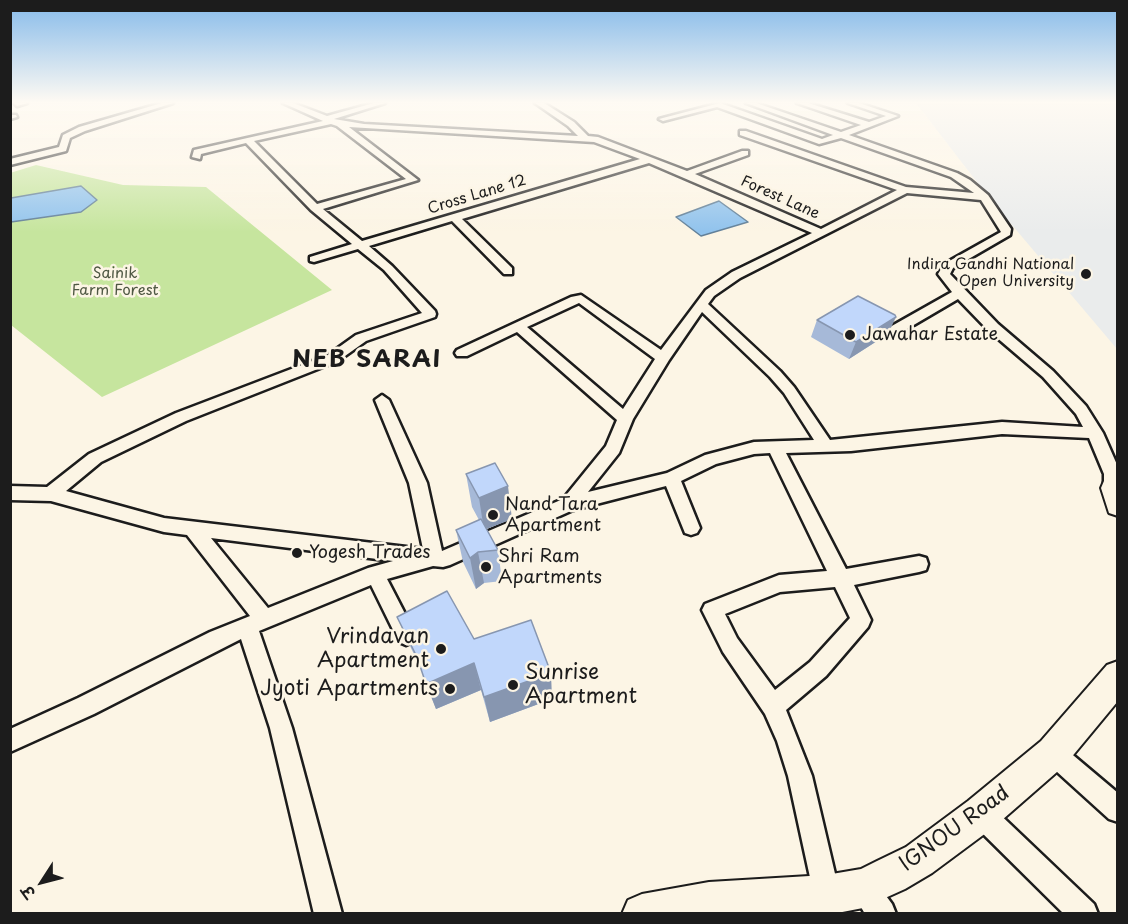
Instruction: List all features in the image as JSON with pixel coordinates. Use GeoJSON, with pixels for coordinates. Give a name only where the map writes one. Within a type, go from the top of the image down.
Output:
{"type":"FeatureCollection","features":[{"type":"Feature","properties":{"kind":"street"},"geometry":{"type":"LineString","coordinates":[[10,162],[63,149],[64,146]]}},
{"type":"Feature","properties":{"kind":"street"},"geometry":{"type":"LineString","coordinates":[[197,157],[197,152],[222,146]]}},
{"type":"Feature","properties":{"kind":"street"},"geometry":{"type":"LineString","coordinates":[[51,494],[95,458],[181,417],[333,358],[362,338],[429,315],[401,281],[315,208],[254,146]]}},
{"type":"Feature","properties":{"kind":"street"},"geometry":{"type":"LineString","coordinates":[[315,208],[413,180],[366,146]]}},
{"type":"Feature","properties":{"kind":"street","name":"Forest Lane"},"geometry":{"type":"LineString","coordinates":[[614,146],[687,174],[821,233],[905,190]]}},
{"type":"Feature","properties":{"kind":"street"},"geometry":{"type":"LineString","coordinates":[[780,146],[905,190],[984,197]]}},
{"type":"Feature","properties":{"kind":"street"},"geometry":{"type":"LineString","coordinates":[[871,146],[962,179],[984,197],[1007,231],[945,269],[944,274],[959,293],[1068,394],[1095,433],[1112,474],[1116,494]]}},
{"type":"Feature","properties":{"kind":"street"},"geometry":{"type":"LineString","coordinates":[[687,174],[745,153]]}},
{"type":"Feature","properties":{"kind":"street","name":"Cross Lane 12"},"geometry":{"type":"LineString","coordinates":[[314,258],[648,160]]}},
{"type":"Feature","properties":{"kind":"street"},"geometry":{"type":"LineString","coordinates":[[455,218],[508,271]]}},
{"type":"Feature","properties":{"kind":"street"},"geometry":{"type":"LineString","coordinates":[[569,504],[613,448],[624,418],[701,304],[718,285],[821,233]]}},
{"type":"Feature","properties":{"kind":"street"},"geometry":{"type":"LineString","coordinates":[[895,330],[959,293]]}},
{"type":"Feature","properties":{"kind":"street"},"geometry":{"type":"LineString","coordinates":[[462,353],[570,302],[581,299],[663,358]]}},
{"type":"Feature","properties":{"kind":"street"},"geometry":{"type":"LineString","coordinates":[[701,304],[775,374],[789,390],[825,445]]}},
{"type":"Feature","properties":{"kind":"street"},"geometry":{"type":"LineString","coordinates":[[519,327],[624,418]]}},
{"type":"Feature","properties":{"kind":"street"},"geometry":{"type":"LineString","coordinates":[[382,400],[418,483],[434,558]]}},
{"type":"Feature","properties":{"kind":"street"},"geometry":{"type":"LineString","coordinates":[[10,493],[51,494],[164,525],[443,559],[454,557],[569,504],[670,478],[732,453],[754,447],[851,445],[1002,429],[1095,433]]}},
{"type":"Feature","properties":{"kind":"street"},"geometry":{"type":"LineString","coordinates":[[773,706],[818,669],[861,620],[775,447]]}},
{"type":"Feature","properties":{"kind":"street"},"geometry":{"type":"LineString","coordinates":[[670,478],[691,528]]}},
{"type":"Feature","properties":{"kind":"street"},"geometry":{"type":"LineString","coordinates":[[192,528],[256,624],[328,914]]}},
{"type":"Feature","properties":{"kind":"street"},"geometry":{"type":"LineString","coordinates":[[10,741],[86,706],[217,639],[375,574],[434,558]]}},
{"type":"Feature","properties":{"kind":"street"},"geometry":{"type":"LineString","coordinates":[[826,895],[800,776],[773,706],[730,645],[712,610],[779,584],[840,580],[919,564]]}},
{"type":"Feature","properties":{"kind":"street"},"geometry":{"type":"LineString","coordinates":[[375,574],[406,635]]}},
{"type":"Feature","properties":{"kind":"street","name":"IGNOU Road"},"geometry":{"type":"LineString","coordinates":[[642,914],[709,902],[826,895],[873,901],[919,860],[981,813],[1053,753],[1118,676]]}},
{"type":"Feature","properties":{"kind":"street"},"geometry":{"type":"LineString","coordinates":[[1053,753],[1118,810]]}},
{"type":"Feature","properties":{"kind":"street"},"geometry":{"type":"LineString","coordinates":[[981,813],[1084,914]]}},
{"type":"Feature","properties":{"kind":"shaded area","name":"Indira Gandhi National Open University"},"geometry":{"type":"Polygon","coordinates":[[[949,146],[1117,146],[1117,349],[990,199],[949,146]]]}},
{"type":"Feature","properties":{"kind":"green space","name":"Sainik Farm Forest"},"geometry":{"type":"Polygon","coordinates":[[[36,165],[123,185],[206,187],[332,290],[102,397],[11,325],[10,173],[36,165]]]}},
{"type":"Feature","properties":{"kind":"water"},"geometry":{"type":"Polygon","coordinates":[[[81,186],[97,200],[81,212],[11,222],[11,198],[81,186]]]}},
{"type":"Feature","properties":{"kind":"water"},"geometry":{"type":"Polygon","coordinates":[[[719,201],[748,222],[701,236],[676,217],[719,201]]]}},
{"type":"Feature","properties":{"kind":"building"},"geometry":{"type":"Polygon","coordinates":[[[858,296],[896,317],[856,342],[817,320],[858,296]]]}},
{"type":"Feature","properties":{"kind":"building"},"geometry":{"type":"Polygon","coordinates":[[[495,463],[508,486],[479,498],[466,474],[495,463]]]}},
{"type":"Feature","properties":{"kind":"building"},"geometry":{"type":"Polygon","coordinates":[[[481,519],[498,550],[478,552],[470,558],[456,530],[481,519]]]}},
{"type":"Feature","properties":{"kind":"building"},"geometry":{"type":"Polygon","coordinates":[[[447,591],[474,639],[531,620],[551,673],[484,697],[474,663],[426,684],[417,657],[397,617],[447,591]]]}},
{"type":"Feature","properties":{"kind":"place","name":"Indira Gandhi National Open University"},"geometry":{"type":"Point","coordinates":[1086,274]}},
{"type":"Feature","properties":{"kind":"place","name":"Jawahar Estate"},"geometry":{"type":"Point","coordinates":[850,335]}},
{"type":"Feature","properties":{"kind":"place","name":"Nand Tara Apartment"},"geometry":{"type":"Point","coordinates":[493,515]}},
{"type":"Feature","properties":{"kind":"place","name":"Yogesh Trades"},"geometry":{"type":"Point","coordinates":[297,553]}},
{"type":"Feature","properties":{"kind":"place","name":"Shri Ram Apartments"},"geometry":{"type":"Point","coordinates":[486,567]}},
{"type":"Feature","properties":{"kind":"place","name":"Vrindavan Apartment"},"geometry":{"type":"Point","coordinates":[441,649]}},
{"type":"Feature","properties":{"kind":"place","name":"Sunrise Apartment"},"geometry":{"type":"Point","coordinates":[513,685]}},
{"type":"Feature","properties":{"kind":"place","name":"Jyoti Apartments"},"geometry":{"type":"Point","coordinates":[450,689]}},
{"type":"Feature","properties":{"kind":"district","name":"NEB SARAI"},"geometry":{"type":"Point","coordinates":[367,360]}}]}
